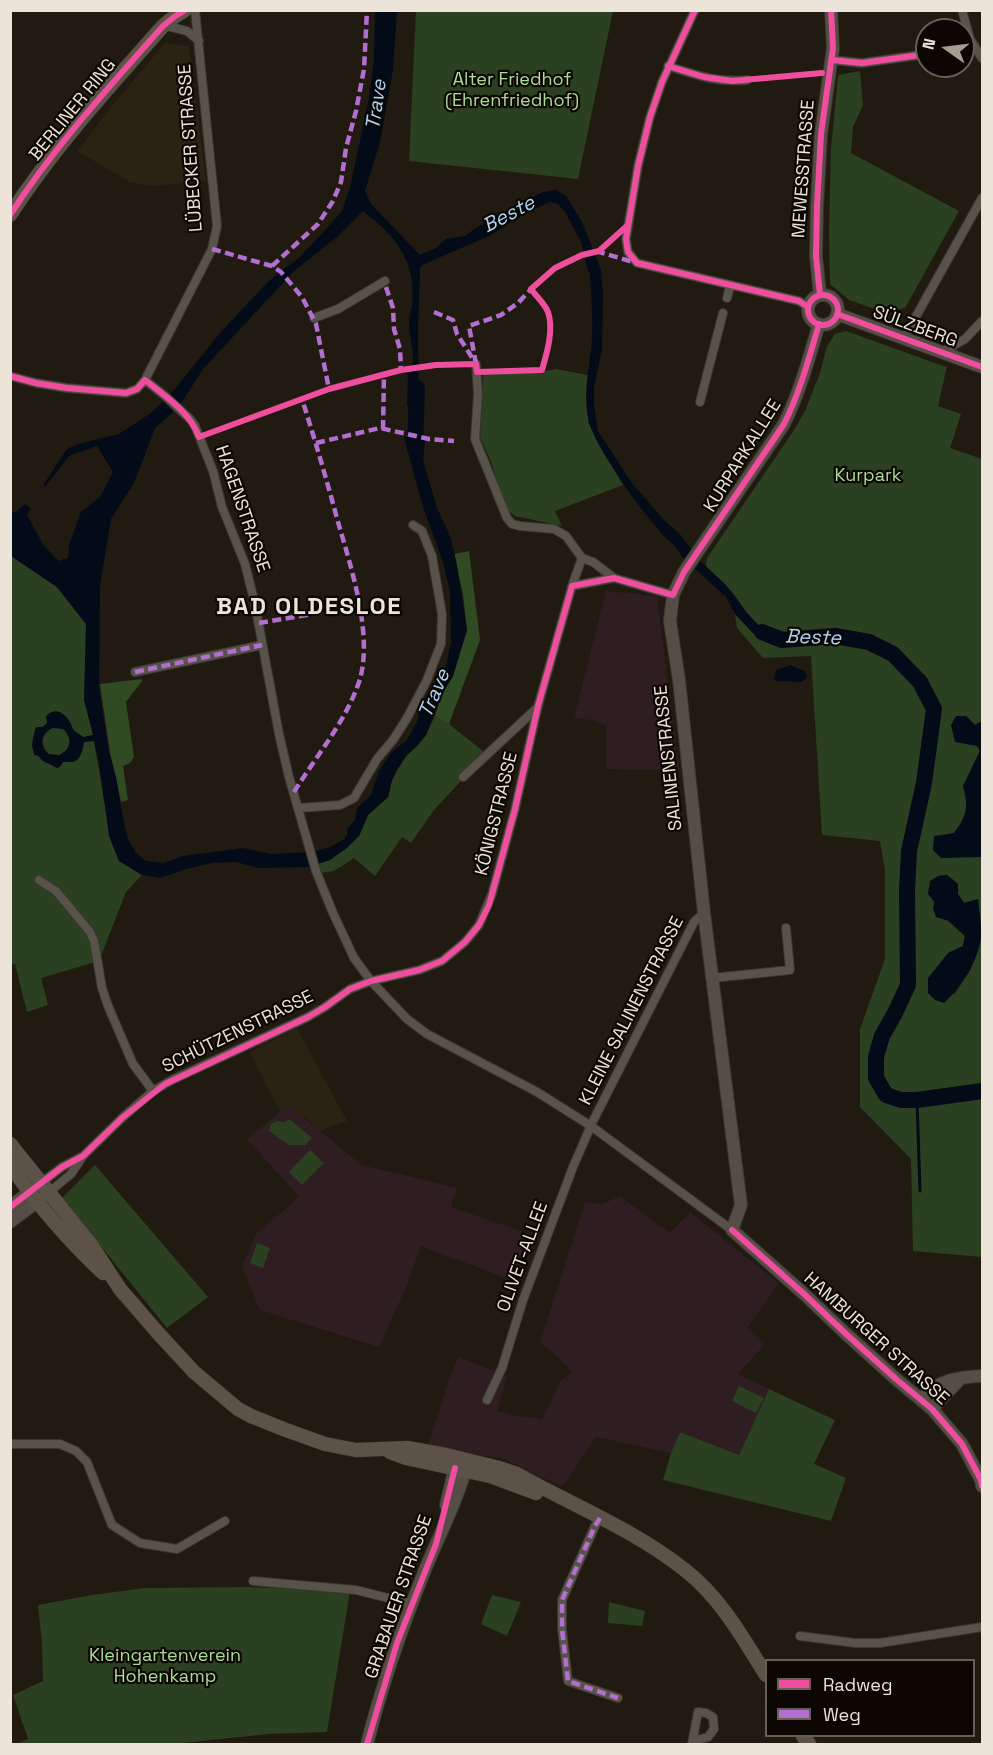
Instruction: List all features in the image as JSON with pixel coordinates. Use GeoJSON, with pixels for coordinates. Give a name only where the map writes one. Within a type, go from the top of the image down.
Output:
{"type":"FeatureCollection","features":[{"type":"Feature","properties":{"kind":"main road","name":"BERLINER RING"},"geometry":{"type":"LineString","coordinates":[[10,215],[87,112],[162,26],[185,10]]}},
{"type":"Feature","properties":{"kind":"main road"},"geometry":{"type":"LineString","coordinates":[[10,1144],[39,1192],[83,1254],[120,1289],[194,1372],[238,1409],[286,1430],[325,1443],[356,1450],[407,1448],[461,1464],[499,1468],[517,1474],[643,1542],[686,1570],[712,1596],[732,1622],[765,1673]]}},
{"type":"Feature","properties":{"kind":"main road"},"geometry":{"type":"LineString","coordinates":[[10,1165],[39,1192]]}},
{"type":"Feature","properties":{"kind":"street","name":"BERLINER RING"},"geometry":{"type":"LineString","coordinates":[[162,26],[172,10]]}},
{"type":"Feature","properties":{"kind":"street","name":"LÜBECKER STRASSE"},"geometry":{"type":"LineString","coordinates":[[146,380],[212,249],[217,226],[195,10]]}},
{"type":"Feature","properties":{"kind":"street","name":"MEWESSTRASSE"},"geometry":{"type":"LineString","coordinates":[[820,295],[816,256],[817,206],[821,134],[832,60],[831,10]]}},
{"type":"Feature","properties":{"kind":"street"},"geometry":{"type":"LineString","coordinates":[[695,11],[668,66],[650,117],[629,214],[626,246],[628,252],[637,263],[799,301],[808,307]]}},
{"type":"Feature","properties":{"kind":"street","name":"LÜBECKER STRASSE"},"geometry":{"type":"LineString","coordinates":[[162,26],[187,31],[199,41]]}},
{"type":"Feature","properties":{"kind":"street"},"geometry":{"type":"LineString","coordinates":[[832,60],[862,63],[915,56]]}},
{"type":"Feature","properties":{"kind":"street"},"geometry":{"type":"LineString","coordinates":[[668,66],[718,81],[747,80]]}},
{"type":"Feature","properties":{"kind":"street"},"geometry":{"type":"LineString","coordinates":[[904,338],[982,198]]}},
{"type":"Feature","properties":{"kind":"street"},"geometry":{"type":"LineString","coordinates":[[314,318],[338,309],[384,281]]}},
{"type":"Feature","properties":{"kind":"street"},"geometry":{"type":"LineString","coordinates":[[727,298],[730,286]]}},
{"type":"Feature","properties":{"kind":"street"},"geometry":{"type":"LineString","coordinates":[[820,295],[827,295],[838,305],[837,314],[831,323],[826,325],[819,324],[809,316],[808,307],[813,298],[820,295]]}},
{"type":"Feature","properties":{"kind":"street"},"geometry":{"type":"LineString","coordinates":[[700,402],[723,313]]}},
{"type":"Feature","properties":{"kind":"street","name":"SÜLZBERG"},"geometry":{"type":"LineString","coordinates":[[837,314],[982,367]]}},
{"type":"Feature","properties":{"kind":"street"},"geometry":{"type":"LineString","coordinates":[[942,352],[965,339],[982,321]]}},
{"type":"Feature","properties":{"kind":"street","name":"KURPARKALLEE"},"geometry":{"type":"LineString","coordinates":[[673,595],[684,572],[784,424],[803,380],[819,324]]}},
{"type":"Feature","properties":{"kind":"street"},"geometry":{"type":"LineString","coordinates":[[477,368],[476,439],[504,511],[512,524],[547,527],[560,532],[566,536],[582,558],[592,562],[614,578],[673,595]]}},
{"type":"Feature","properties":{"kind":"street"},"geometry":{"type":"LineString","coordinates":[[10,376],[67,388],[126,393],[137,389],[146,380]]}},
{"type":"Feature","properties":{"kind":"street","name":"HAGENSTRASSE"},"geometry":{"type":"LineString","coordinates":[[146,380],[195,426],[213,471],[222,507],[245,564],[255,604],[279,734],[316,871]]}},
{"type":"Feature","properties":{"kind":"street"},"geometry":{"type":"LineString","coordinates":[[299,808],[340,805],[354,798],[377,759],[407,718],[427,680],[441,645],[442,614],[432,556],[422,531],[413,525]]}},
{"type":"Feature","properties":{"kind":"street","name":"KÖNIGSTRASSE"},"geometry":{"type":"LineString","coordinates":[[371,981],[419,970],[442,961],[465,942],[479,925],[489,905],[516,809],[538,706],[582,558]]}},
{"type":"Feature","properties":{"kind":"street"},"geometry":{"type":"LineString","coordinates":[[572,586],[614,578]]}},
{"type":"Feature","properties":{"kind":"street","name":"SALINENSTRASSE"},"geometry":{"type":"LineString","coordinates":[[673,595],[670,621],[679,680],[704,913],[741,1205],[732,1230]]}},
{"type":"Feature","properties":{"kind":"street"},"geometry":{"type":"LineString","coordinates":[[135,672],[262,645]]}},
{"type":"Feature","properties":{"kind":"street"},"geometry":{"type":"LineString","coordinates":[[463,777],[538,706]]}},
{"type":"Feature","properties":{"kind":"street","name":"HAMBURGER STRASSE"},"geometry":{"type":"LineString","coordinates":[[316,871],[354,958],[371,981],[407,1019],[427,1034],[537,1092],[591,1125],[732,1230],[845,1334],[932,1409],[962,1444],[982,1486]]}},
{"type":"Feature","properties":{"kind":"street"},"geometry":{"type":"LineString","coordinates":[[39,880],[54,889],[88,929],[94,942],[100,979],[108,1006],[133,1064],[153,1091]]}},
{"type":"Feature","properties":{"kind":"street","name":"KLEINE SALINENSTRASSE"},"geometry":{"type":"LineString","coordinates":[[591,1125],[694,922],[704,913]]}},
{"type":"Feature","properties":{"kind":"street"},"geometry":{"type":"LineString","coordinates":[[712,978],[790,970],[786,928]]}},
{"type":"Feature","properties":{"kind":"street","name":"SCHÜTZENSTRASSE"},"geometry":{"type":"LineString","coordinates":[[10,1222],[62,1167],[83,1156],[153,1091],[308,1017],[350,989],[371,981]]}},
{"type":"Feature","properties":{"kind":"street","name":"OLIVET-ALLEE"},"geometry":{"type":"LineString","coordinates":[[487,1400],[502,1368],[523,1300],[591,1125]]}},
{"type":"Feature","properties":{"kind":"street","name":"SCHÜTZENSTRASSE"},"geometry":{"type":"LineString","coordinates":[[10,1207],[39,1192]]}},
{"type":"Feature","properties":{"kind":"street"},"geometry":{"type":"LineString","coordinates":[[921,1399],[928,1391],[945,1381],[982,1376]]}},
{"type":"Feature","properties":{"kind":"street"},"geometry":{"type":"LineString","coordinates":[[932,1409],[960,1379]]}},
{"type":"Feature","properties":{"kind":"street"},"geometry":{"type":"LineString","coordinates":[[10,1444],[60,1444],[76,1451],[87,1462],[112,1525],[140,1543],[177,1549],[225,1521]]}},
{"type":"Feature","properties":{"kind":"street","name":"GRABAUER STRASSE"},"geometry":{"type":"LineString","coordinates":[[367,1744],[397,1643],[436,1544],[461,1464]]}},
{"type":"Feature","properties":{"kind":"street"},"geometry":{"type":"LineString","coordinates":[[600,1518],[562,1600],[567,1681],[618,1698]]}},
{"type":"Feature","properties":{"kind":"street"},"geometry":{"type":"LineString","coordinates":[[253,1581],[356,1590],[411,1604]]}},
{"type":"Feature","properties":{"kind":"street"},"geometry":{"type":"LineString","coordinates":[[800,1636],[855,1643],[880,1643],[982,1627]]}},
{"type":"Feature","properties":{"kind":"shaded area"},"geometry":{"type":"Polygon","coordinates":[[[165,43],[189,46],[206,181],[152,186],[130,182],[77,151],[165,43]]]}},
{"type":"Feature","properties":{"kind":"shaded area"},"geometry":{"type":"Polygon","coordinates":[[[606,591],[657,596],[679,771],[606,769],[606,726],[595,721],[574,717],[606,591]]]}},
{"type":"Feature","properties":{"kind":"shaded area"},"geometry":{"type":"Polygon","coordinates":[[[297,1028],[347,1121],[319,1131],[307,1118],[279,1109],[249,1052],[297,1028]]]}},
{"type":"Feature","properties":{"kind":"shaded area"},"geometry":{"type":"Polygon","coordinates":[[[288,1105],[362,1165],[457,1188],[451,1207],[532,1235],[514,1281],[421,1246],[407,1285],[379,1347],[260,1310],[242,1267],[256,1234],[299,1197],[247,1139],[288,1105]]]}},
{"type":"Feature","properties":{"kind":"shaded area"},"geometry":{"type":"Polygon","coordinates":[[[620,1196],[670,1233],[690,1212],[779,1283],[747,1328],[764,1345],[738,1374],[769,1389],[739,1455],[680,1432],[671,1453],[596,1437],[562,1487],[502,1458],[461,1453],[428,1445],[453,1368],[459,1357],[507,1376],[497,1411],[542,1419],[561,1380],[572,1372],[556,1355],[540,1343],[585,1202],[603,1204],[620,1196]]]}},
{"type":"Feature","properties":{"kind":"green space","name":"Alter Friedhof (Ehrenfriedhof)"},"geometry":{"type":"Polygon","coordinates":[[[416,11],[613,11],[578,179],[409,161],[416,11]]]}},
{"type":"Feature","properties":{"kind":"green space"},"geometry":{"type":"Polygon","coordinates":[[[860,71],[863,105],[853,127],[851,153],[959,211],[905,308],[883,312],[849,300],[830,284],[831,149],[838,75],[860,71]]]}},
{"type":"Feature","properties":{"kind":"green space","name":"Kurpark"},"geometry":{"type":"Polygon","coordinates":[[[846,331],[947,366],[938,406],[961,414],[950,448],[982,459],[982,721],[975,725],[966,716],[980,751],[963,786],[966,811],[954,833],[982,856],[982,1257],[913,1251],[911,1159],[860,1107],[860,1029],[885,959],[885,870],[880,841],[822,835],[811,656],[763,658],[737,628],[735,614],[753,633],[775,645],[782,639],[763,630],[734,594],[706,566],[707,558],[805,411],[820,373],[827,346],[835,334],[846,331]],[[947,875],[938,876],[933,908],[965,936],[963,946],[948,953],[954,995],[971,969],[981,937],[978,900],[964,903],[958,894],[958,884],[947,875]]]}},
{"type":"Feature","properties":{"kind":"green space"},"geometry":{"type":"Polygon","coordinates":[[[556,369],[592,376],[588,422],[623,485],[555,511],[562,526],[515,516],[509,511],[500,494],[492,464],[480,437],[483,374],[540,372],[556,369]]]}},
{"type":"Feature","properties":{"kind":"green space"},"geometry":{"type":"Polygon","coordinates":[[[469,551],[480,640],[449,724],[435,716],[442,694],[453,676],[467,630],[463,594],[454,554],[469,551]]]}},
{"type":"Feature","properties":{"kind":"green space"},"geometry":{"type":"Polygon","coordinates":[[[11,556],[57,587],[86,624],[93,735],[104,800],[119,861],[142,875],[126,892],[99,961],[41,978],[48,1005],[27,1012],[15,964],[11,964],[11,556]]]}},
{"type":"Feature","properties":{"kind":"green space"},"geometry":{"type":"Polygon","coordinates":[[[142,679],[126,702],[134,757],[130,763],[123,766],[128,800],[121,802],[110,752],[100,684],[142,679]]]}},
{"type":"Feature","properties":{"kind":"green space"},"geometry":{"type":"Polygon","coordinates":[[[435,716],[449,724],[484,752],[462,772],[460,782],[434,810],[411,843],[402,837],[375,876],[354,858],[334,871],[320,873],[317,864],[330,860],[359,836],[368,815],[388,797],[392,780],[398,769],[407,755],[426,735],[435,716]]]}},
{"type":"Feature","properties":{"kind":"green space"},"geometry":{"type":"Polygon","coordinates":[[[289,1119],[312,1138],[305,1145],[289,1145],[269,1131],[271,1124],[277,1121],[285,1122],[289,1119]]]}},
{"type":"Feature","properties":{"kind":"green space"},"geometry":{"type":"Polygon","coordinates":[[[310,1150],[324,1163],[302,1185],[289,1172],[310,1150]]]}},
{"type":"Feature","properties":{"kind":"green space"},"geometry":{"type":"Polygon","coordinates":[[[95,1165],[208,1297],[167,1328],[62,1198],[95,1165]]]}},
{"type":"Feature","properties":{"kind":"green space"},"geometry":{"type":"Polygon","coordinates":[[[257,1243],[270,1248],[263,1268],[250,1263],[257,1243]]]}},
{"type":"Feature","properties":{"kind":"green space"},"geometry":{"type":"Polygon","coordinates":[[[739,1386],[764,1398],[756,1413],[732,1401],[739,1386]]]}},
{"type":"Feature","properties":{"kind":"green space"},"geometry":{"type":"Polygon","coordinates":[[[769,1389],[835,1420],[814,1464],[846,1478],[831,1521],[663,1480],[680,1432],[739,1455],[769,1389]]]}},
{"type":"Feature","properties":{"kind":"green space","name":"Kleingartenverein Hohenkamp"},"geometry":{"type":"Polygon","coordinates":[[[248,1587],[350,1591],[327,1732],[269,1734],[172,1744],[16,1744],[28,1739],[13,1695],[43,1681],[38,1605],[145,1588],[248,1587]]]}},
{"type":"Feature","properties":{"kind":"green space"},"geometry":{"type":"Polygon","coordinates":[[[492,1595],[521,1602],[507,1636],[481,1624],[492,1595]]]}},
{"type":"Feature","properties":{"kind":"green space"},"geometry":{"type":"Polygon","coordinates":[[[609,1602],[645,1611],[642,1626],[608,1623],[609,1602]]]}},
{"type":"Feature","properties":{"kind":"water"},"geometry":{"type":"Polygon","coordinates":[[[375,11],[397,11],[393,70],[380,142],[365,191],[371,204],[420,255],[436,248],[446,239],[465,236],[543,192],[556,190],[566,196],[582,222],[601,270],[602,349],[594,388],[598,431],[631,482],[664,520],[679,533],[701,562],[725,584],[763,630],[782,640],[775,645],[765,641],[753,633],[735,614],[726,597],[682,557],[647,516],[598,444],[591,429],[586,404],[592,330],[590,272],[588,272],[582,244],[566,213],[558,204],[550,202],[527,212],[489,236],[422,265],[418,329],[419,409],[407,406],[408,372],[412,371],[413,365],[409,325],[413,290],[411,276],[402,251],[394,240],[363,211],[338,236],[293,272],[203,369],[183,400],[155,428],[134,483],[111,519],[100,586],[99,688],[109,752],[128,839],[136,853],[146,861],[164,863],[183,856],[243,848],[271,854],[313,852],[345,839],[347,829],[355,820],[357,808],[371,795],[379,771],[392,752],[407,740],[417,722],[422,703],[446,666],[451,642],[450,591],[443,562],[423,507],[404,437],[411,435],[412,426],[419,427],[418,432],[423,435],[425,442],[423,460],[437,508],[450,536],[456,560],[467,630],[453,676],[442,694],[426,735],[398,768],[388,797],[368,815],[359,836],[330,860],[308,867],[259,868],[236,862],[212,863],[160,878],[142,875],[119,861],[109,836],[94,741],[84,742],[78,759],[63,762],[57,768],[37,755],[35,756],[32,745],[35,729],[47,723],[46,716],[50,713],[56,711],[65,716],[74,730],[83,737],[93,735],[84,700],[86,624],[57,587],[11,556],[10,512],[16,512],[25,504],[31,508],[27,515],[44,546],[59,561],[68,558],[69,545],[81,512],[100,497],[113,472],[97,446],[69,456],[45,487],[44,484],[67,449],[119,434],[151,413],[175,389],[220,333],[266,284],[299,258],[342,211],[350,188],[369,98],[374,60],[375,11]],[[53,728],[44,736],[44,747],[49,754],[59,755],[68,747],[68,736],[63,729],[53,728]]]}},
{"type":"Feature","properties":{"kind":"water"},"geometry":{"type":"Polygon","coordinates":[[[790,665],[806,672],[807,678],[801,682],[774,679],[776,670],[790,665]]]}},
{"type":"Feature","properties":{"kind":"water"},"geometry":{"type":"Polygon","coordinates":[[[956,716],[966,716],[975,725],[982,721],[982,857],[941,858],[933,850],[934,836],[954,833],[962,821],[966,811],[963,786],[980,751],[977,746],[955,742],[951,725],[956,716]]]}},
{"type":"Feature","properties":{"kind":"water"},"geometry":{"type":"Polygon","coordinates":[[[947,875],[958,884],[958,894],[964,903],[978,899],[981,932],[980,946],[973,964],[963,981],[944,1003],[935,1000],[928,993],[928,978],[948,953],[963,946],[965,936],[949,921],[936,917],[933,908],[935,903],[928,894],[930,881],[938,876],[947,875]]]}},
{"type":"Feature","properties":{"kind":"waterway","name":"Trave"},"geometry":{"type":"LineString","coordinates":[[415,449],[417,388]]}},
{"type":"Feature","properties":{"kind":"waterway","name":"Beste"},"geometry":{"type":"LineString","coordinates":[[762,632],[782,640],[835,636],[869,642],[893,654],[920,682],[934,709],[924,783],[909,851],[908,985],[882,1036],[876,1057],[876,1078],[886,1095],[901,1100],[982,1091]]}},
{"type":"Feature","properties":{"kind":"waterway"},"geometry":{"type":"LineString","coordinates":[[917,1100],[920,1191]]}},
{"type":"Feature","properties":{"kind":"marked path"},"geometry":{"type":"LineString","coordinates":[[272,266],[318,224],[333,201],[341,182],[346,148],[364,69],[367,10]]}},
{"type":"Feature","properties":{"kind":"marked path"},"geometry":{"type":"LineString","coordinates":[[212,249],[272,266],[281,272],[302,297],[316,324],[329,389]]}},
{"type":"Feature","properties":{"kind":"marked path"},"geometry":{"type":"LineString","coordinates":[[596,251],[633,262]]}},
{"type":"Feature","properties":{"kind":"marked path"},"geometry":{"type":"LineString","coordinates":[[476,364],[469,326],[501,315],[518,303],[534,286]]}},
{"type":"Feature","properties":{"kind":"marked path"},"geometry":{"type":"LineString","coordinates":[[386,287],[393,308],[401,370]]}},
{"type":"Feature","properties":{"kind":"marked path"},"geometry":{"type":"LineString","coordinates":[[434,312],[453,320],[457,334],[473,359]]}},
{"type":"Feature","properties":{"kind":"marked path"},"geometry":{"type":"LineString","coordinates":[[383,429],[384,375]]}},
{"type":"Feature","properties":{"kind":"marked path"},"geometry":{"type":"LineString","coordinates":[[294,792],[338,725],[353,697],[363,664],[364,644],[354,581],[302,399]]}},
{"type":"Feature","properties":{"kind":"marked path"},"geometry":{"type":"LineString","coordinates":[[316,443],[380,428],[429,439],[454,441]]}},
{"type":"Feature","properties":{"kind":"marked path"},"geometry":{"type":"LineString","coordinates":[[259,623],[359,606]]}},
{"type":"Feature","properties":{"kind":"marked path"},"geometry":{"type":"LineString","coordinates":[[135,672],[262,645]]}},
{"type":"Feature","properties":{"kind":"marked path"},"geometry":{"type":"LineString","coordinates":[[600,1518],[562,1600],[562,1629],[568,1681],[618,1698]]}},
{"type":"Feature","properties":{"kind":"cycle path"},"geometry":{"type":"LineString","coordinates":[[10,215],[45,165],[102,95],[163,26],[185,10]]}},
{"type":"Feature","properties":{"kind":"cycle path"},"geometry":{"type":"LineString","coordinates":[[695,10],[662,82],[650,117],[638,166],[626,239],[628,252],[637,263],[799,301],[808,307]]}},
{"type":"Feature","properties":{"kind":"cycle path"},"geometry":{"type":"LineString","coordinates":[[820,295],[816,256],[817,206],[821,134],[833,48],[831,10]]}},
{"type":"Feature","properties":{"kind":"cycle path"},"geometry":{"type":"LineString","coordinates":[[832,60],[862,63],[915,56]]}},
{"type":"Feature","properties":{"kind":"cycle path"},"geometry":{"type":"LineString","coordinates":[[668,66],[704,77],[732,81],[822,73]]}},
{"type":"Feature","properties":{"kind":"cycle path"},"geometry":{"type":"LineString","coordinates":[[10,376],[67,388],[126,393],[137,389],[145,380],[183,412],[199,437],[329,389],[401,370],[436,365],[476,364],[477,372],[542,370],[549,341],[550,319],[545,306],[531,289],[555,268],[582,255],[599,251],[628,225]]}},
{"type":"Feature","properties":{"kind":"cycle path"},"geometry":{"type":"LineString","coordinates":[[823,295],[834,299],[838,310],[834,321],[823,325],[812,321],[808,310],[812,299],[823,295]]}},
{"type":"Feature","properties":{"kind":"cycle path"},"geometry":{"type":"LineString","coordinates":[[837,314],[982,367]]}},
{"type":"Feature","properties":{"kind":"cycle path"},"geometry":{"type":"LineString","coordinates":[[10,1207],[62,1167],[83,1156],[122,1118],[165,1084],[308,1017],[350,989],[371,981],[419,970],[442,961],[465,942],[479,925],[489,905],[515,809],[538,706],[572,586],[614,578],[673,595],[684,572],[784,424],[808,362],[819,324]]}},
{"type":"Feature","properties":{"kind":"cycle path"},"geometry":{"type":"LineString","coordinates":[[732,1230],[932,1409],[962,1444],[982,1486]]}},
{"type":"Feature","properties":{"kind":"cycle path"},"geometry":{"type":"LineString","coordinates":[[367,1744],[397,1643],[436,1544],[455,1468]]}},
{"type":"Feature","properties":{"kind":"district","name":"BAD OLDESLOE"},"geometry":{"type":"Point","coordinates":[309,607]}}]}
